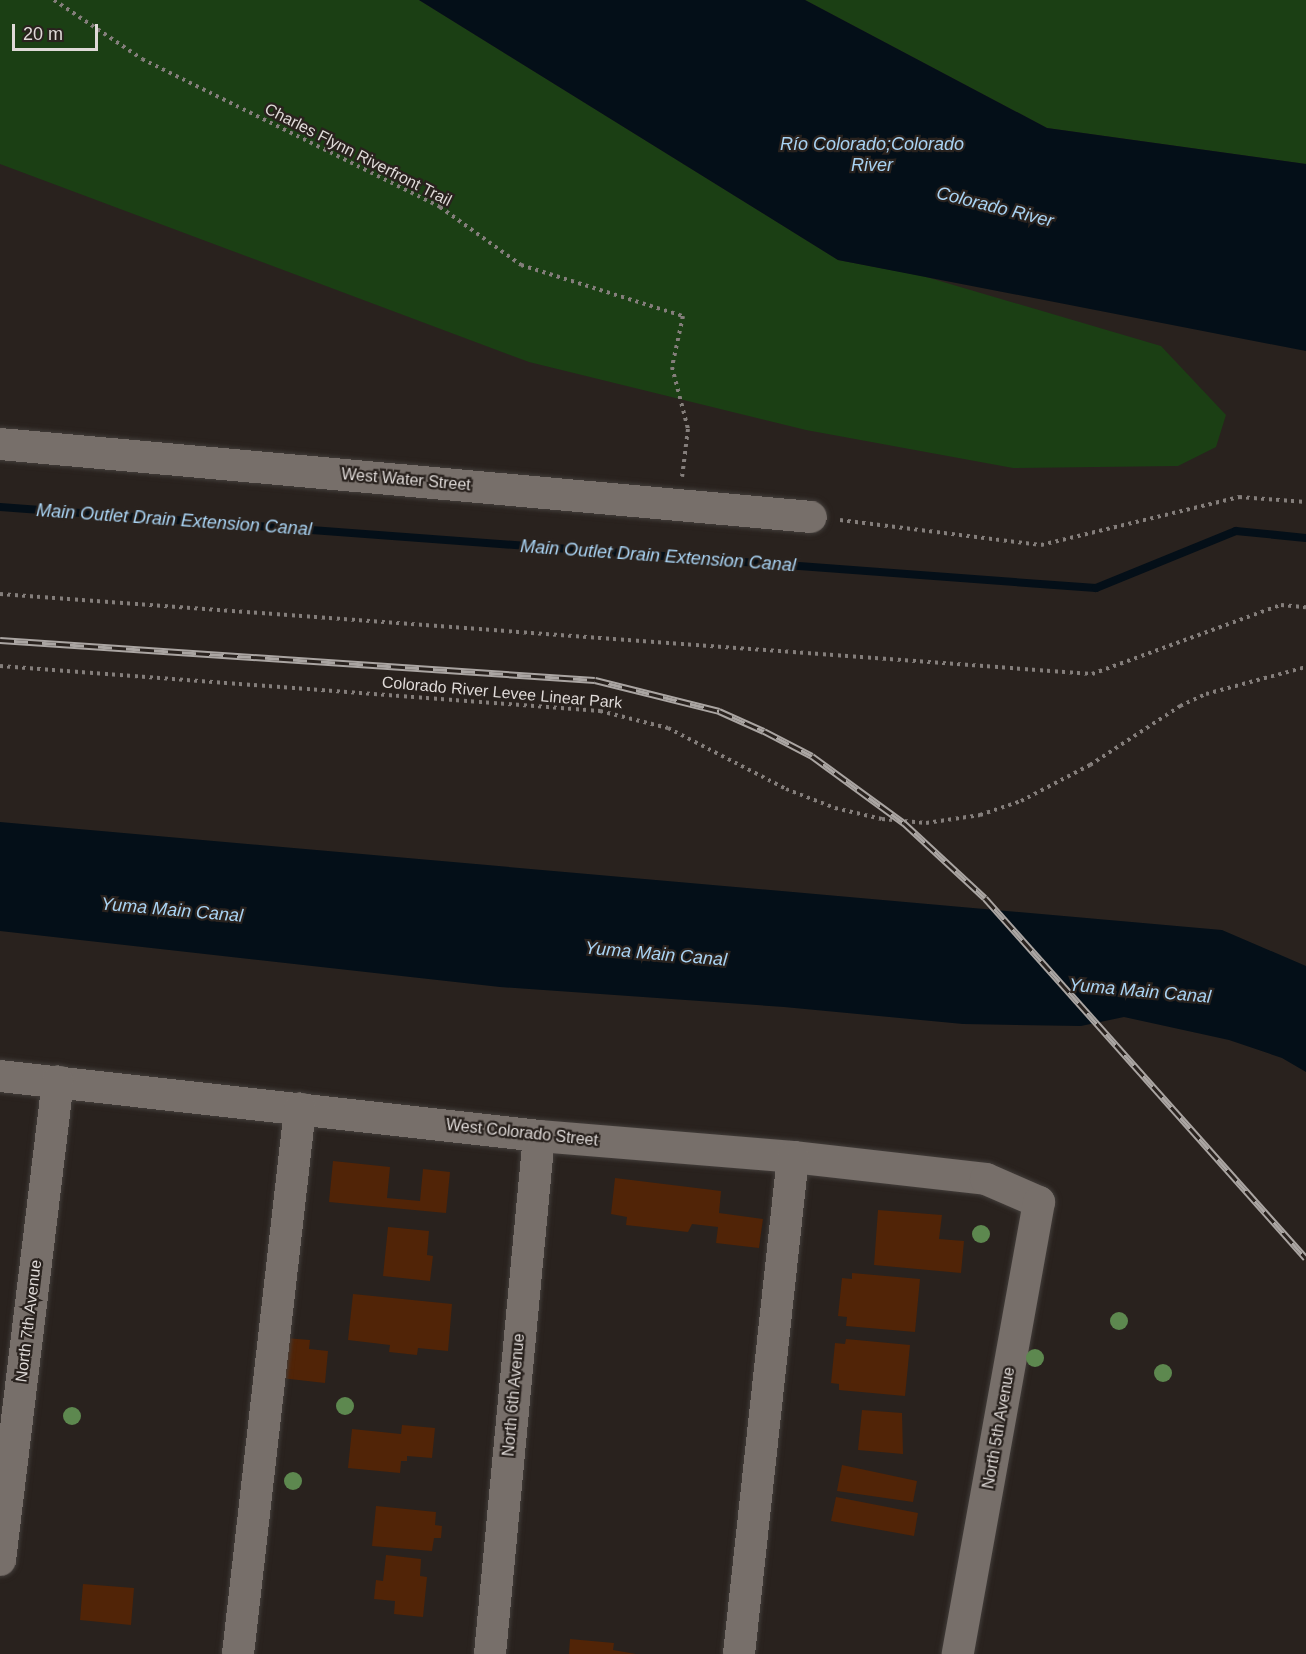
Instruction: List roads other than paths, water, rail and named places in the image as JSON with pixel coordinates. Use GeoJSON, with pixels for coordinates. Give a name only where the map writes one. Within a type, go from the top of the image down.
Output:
{"type":"FeatureCollection","features":[{"type":"Feature","properties":{"kind":"street","name":"West Water Street"},"geometry":{"type":"LineString","coordinates":[[0,444],[811,517]]}},
{"type":"Feature","properties":{"kind":"street","name":"West Colorado Street"},"geometry":{"type":"LineString","coordinates":[[0,1076],[539,1136],[793,1157],[986,1179],[1039,1202]]}},
{"type":"Feature","properties":{"kind":"street","name":"North 7th Avenue"},"geometry":{"type":"LineString","coordinates":[[0,1560],[58,1082]]}},
{"type":"Feature","properties":{"kind":"street"},"geometry":{"type":"LineString","coordinates":[[238,1654],[300,1109]]}},
{"type":"Feature","properties":{"kind":"street","name":"North 6th Avenue"},"geometry":{"type":"LineString","coordinates":[[490,1654],[539,1136]]}},
{"type":"Feature","properties":{"kind":"street"},"geometry":{"type":"LineString","coordinates":[[739,1654],[793,1157]]}},
{"type":"Feature","properties":{"kind":"street","name":"North 5th Avenue"},"geometry":{"type":"LineString","coordinates":[[958,1654],[1039,1202]]}},
{"type":"Feature","properties":{"kind":"water","name":"Río Colorado;Colorado River"},"geometry":{"type":"Polygon","coordinates":[[[419,0],[805,0],[1047,128],[1306,164],[1306,351],[838,260],[419,0]]]}},
{"type":"Feature","properties":{"kind":"water","name":"Yuma Main Canal"},"geometry":{"type":"Polygon","coordinates":[[[0,822],[1222,930],[1306,966],[1306,1072],[1282,1058],[1229,1040],[1124,1017],[1081,1026],[963,1024],[784,1007],[500,987],[0,931],[0,822]]]}},
{"type":"Feature","properties":{"kind":"waterway","name":"Main Outlet Drain Extension Canal"},"geometry":{"type":"LineString","coordinates":[[0,507],[1096,588],[1236,531],[1306,538]]}},
{"type":"Feature","properties":{"kind":"railway"},"geometry":{"type":"LineString","coordinates":[[0,640],[595,680],[719,711],[764,731],[812,756],[904,823],[985,898],[1306,1258]]}},
{"type":"Feature","properties":{"kind":"water label","name":"Colorado River"},"geometry":{"type":"Point","coordinates":[995,207]}}]}
